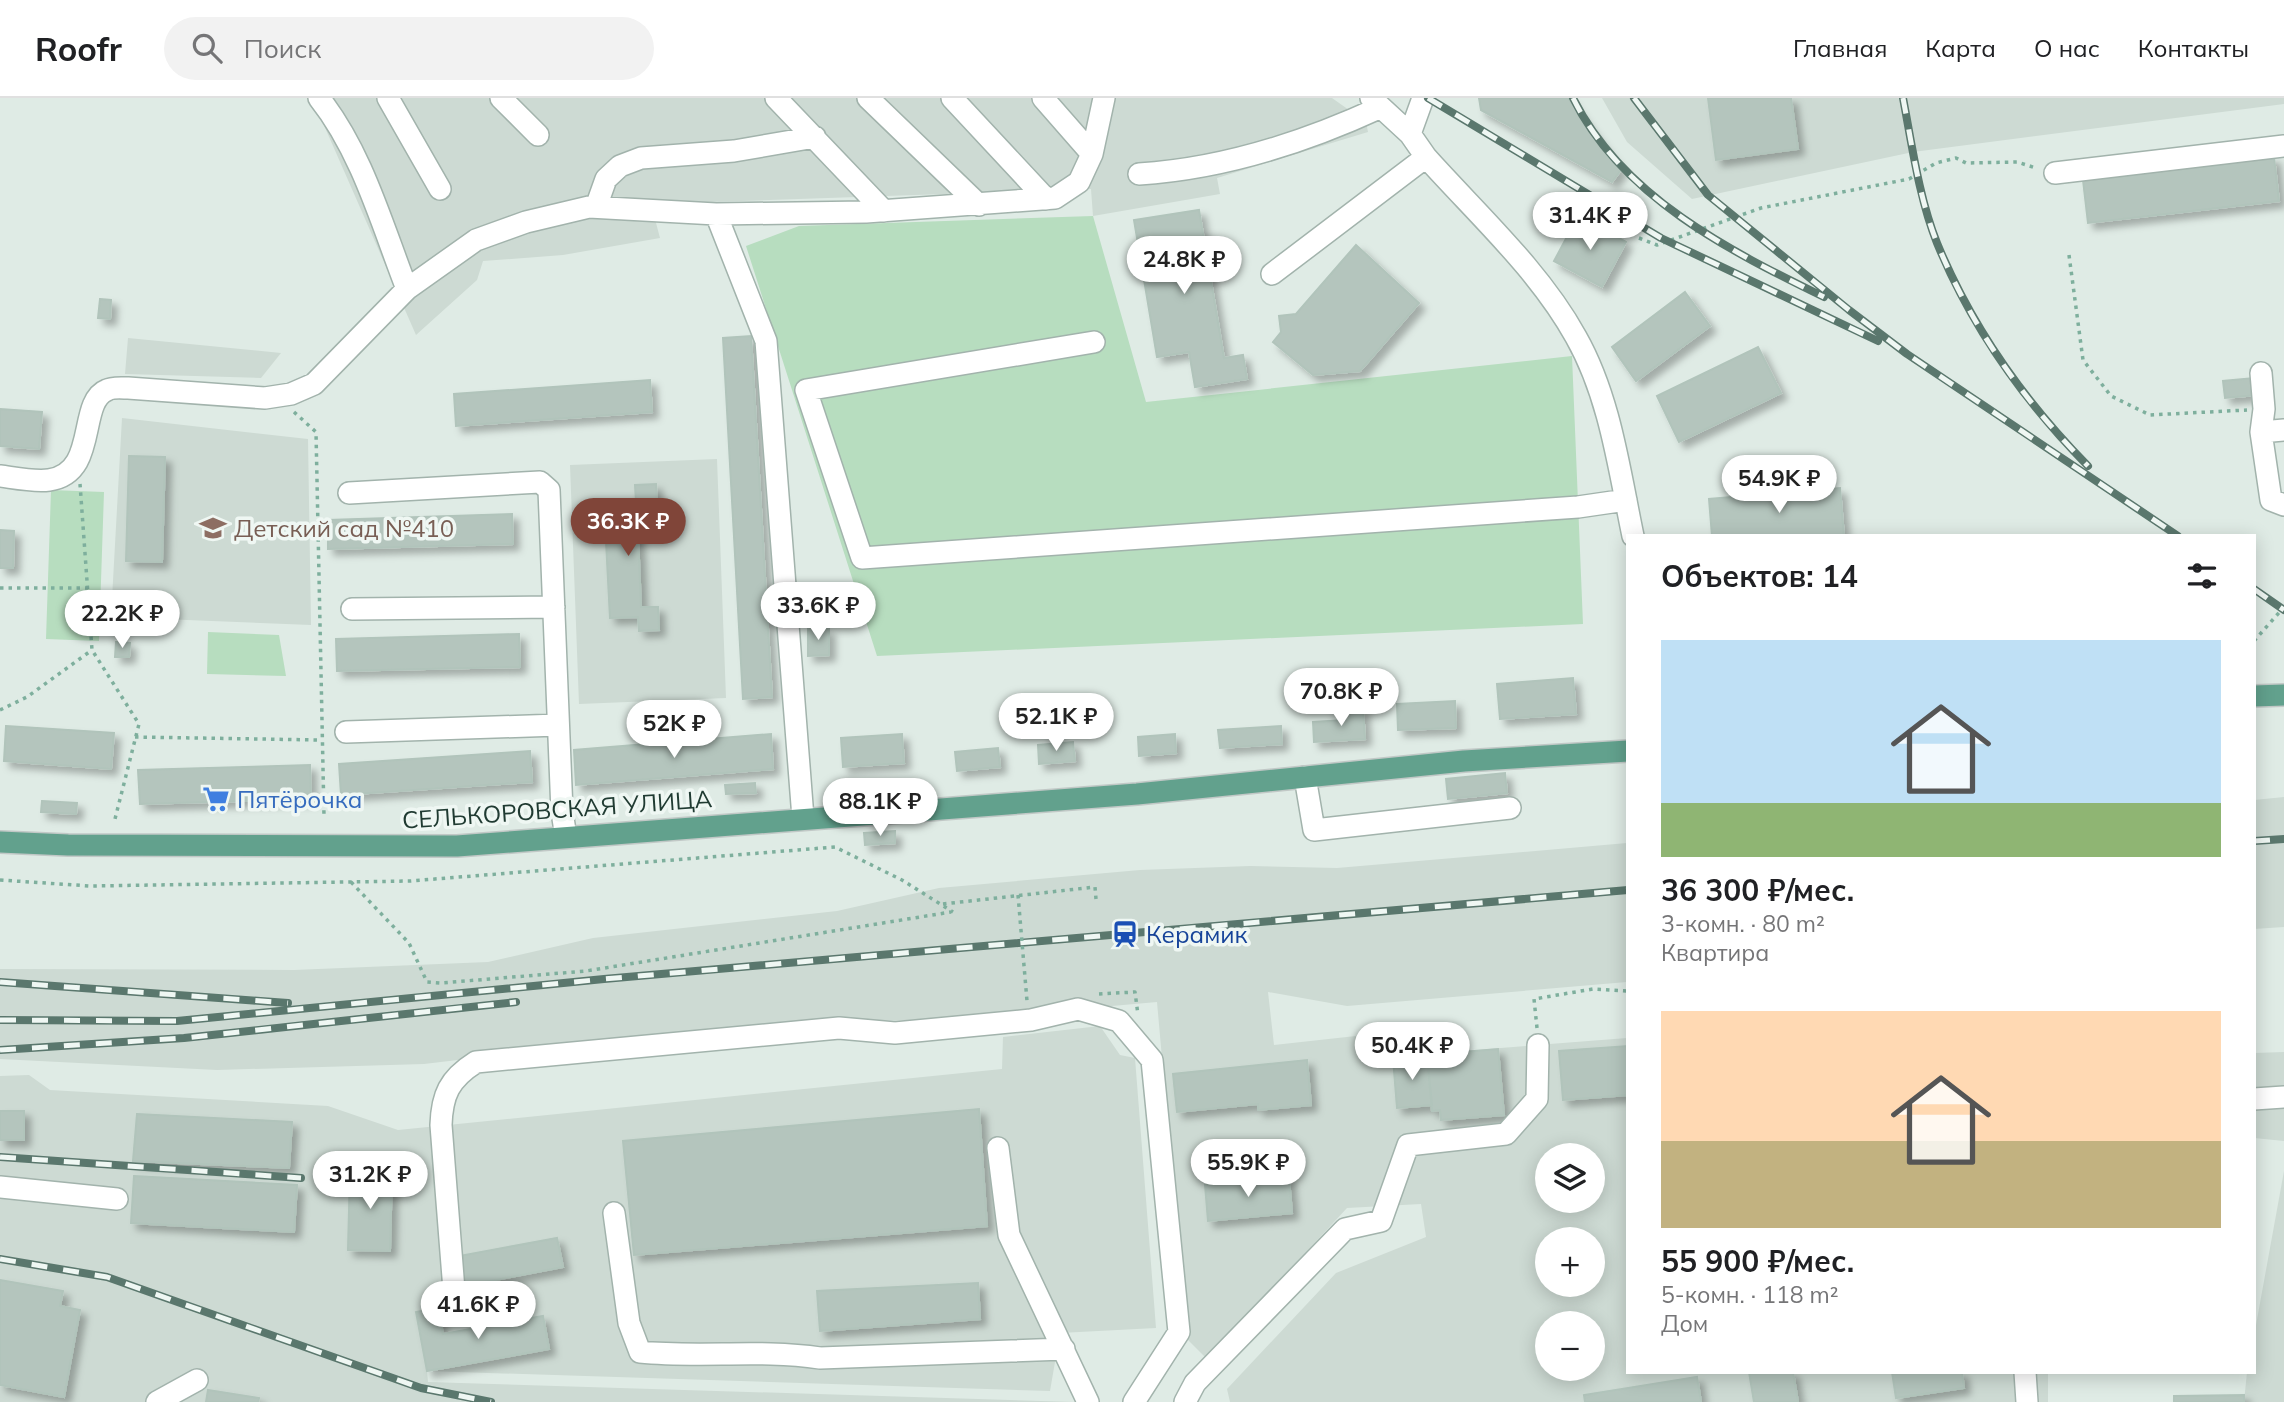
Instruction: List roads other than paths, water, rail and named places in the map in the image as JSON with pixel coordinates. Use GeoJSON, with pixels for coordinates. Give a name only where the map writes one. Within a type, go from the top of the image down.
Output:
{"type":"FeatureCollection","features":[{"type":"Feature","properties":{"kind":"main road"},"geometry":{"type":"LineString","coordinates":[[2256,696],[2284,695]]}},
{"type":"Feature","properties":{"kind":"main road","name":"СЕЛЬКОРОВСКАЯ УЛИЦА"},"geometry":{"type":"LineString","coordinates":[[0,842],[68,845],[457,846],[1137,794],[1464,761],[1626,751]]}},
{"type":"Feature","properties":{"kind":"street"},"geometry":{"type":"LineString","coordinates":[[319,98],[335,118],[358,164],[407,289]]}},
{"type":"Feature","properties":{"kind":"street"},"geometry":{"type":"LineString","coordinates":[[388,98],[440,189]]}},
{"type":"Feature","properties":{"kind":"street"},"geometry":{"type":"LineString","coordinates":[[501,98],[538,135]]}},
{"type":"Feature","properties":{"kind":"street"},"geometry":{"type":"LineString","coordinates":[[776,98],[884,211]]}},
{"type":"Feature","properties":{"kind":"street"},"geometry":{"type":"LineString","coordinates":[[868,98],[979,205]]}},
{"type":"Feature","properties":{"kind":"street"},"geometry":{"type":"LineString","coordinates":[[952,98],[1046,199]]}},
{"type":"Feature","properties":{"kind":"street"},"geometry":{"type":"LineString","coordinates":[[1043,98],[1092,154]]}},
{"type":"Feature","properties":{"kind":"street"},"geometry":{"type":"LineString","coordinates":[[0,476],[49,480],[64,474],[78,461],[95,400],[106,390],[128,388],[277,396],[291,394],[314,384],[407,289],[477,240],[526,222],[596,207],[716,214],[884,211],[1055,198],[1079,182],[1092,154],[1104,98]]}},
{"type":"Feature","properties":{"kind":"street"},"geometry":{"type":"LineString","coordinates":[[1410,134],[1423,98]]}},
{"type":"Feature","properties":{"kind":"street"},"geometry":{"type":"LineString","coordinates":[[1139,174],[1187,171],[1331,130],[1375,103],[1410,134],[1426,158],[1544,290],[1577,337],[1601,395],[1633,534]]}},
{"type":"Feature","properties":{"kind":"street"},"geometry":{"type":"LineString","coordinates":[[596,207],[606,179],[620,166],[641,158],[734,151],[814,137]]}},
{"type":"Feature","properties":{"kind":"street"},"geometry":{"type":"LineString","coordinates":[[2055,173],[2284,146]]}},
{"type":"Feature","properties":{"kind":"street"},"geometry":{"type":"LineString","coordinates":[[1272,274],[1426,158]]}},
{"type":"Feature","properties":{"kind":"street"},"geometry":{"type":"LineString","coordinates":[[716,214],[766,341],[803,818]]}},
{"type":"Feature","properties":{"kind":"street"},"geometry":{"type":"LineString","coordinates":[[1094,342],[806,390],[862,558],[1578,507],[1626,500]]}},
{"type":"Feature","properties":{"kind":"street"},"geometry":{"type":"LineString","coordinates":[[2261,373],[2264,409],[2261,432],[2272,499],[2284,505]]}},
{"type":"Feature","properties":{"kind":"street"},"geometry":{"type":"LineString","coordinates":[[2261,432],[2284,430]]}},
{"type":"Feature","properties":{"kind":"street"},"geometry":{"type":"LineString","coordinates":[[349,493],[540,482],[549,490],[562,812],[566,837]]}},
{"type":"Feature","properties":{"kind":"street"},"geometry":{"type":"LineString","coordinates":[[352,609],[554,607]]}},
{"type":"Feature","properties":{"kind":"street"},"geometry":{"type":"LineString","coordinates":[[346,732],[558,725]]}},
{"type":"Feature","properties":{"kind":"street"},"geometry":{"type":"LineString","coordinates":[[1305,777],[1314,830],[1510,808]]}},
{"type":"Feature","properties":{"kind":"street"},"geometry":{"type":"LineString","coordinates":[[455,1303],[442,1098],[462,1071],[476,1062],[839,1028],[895,1033],[1031,1020],[1078,1010],[1119,1021],[1152,1060],[1179,1332],[1134,1402]]}},
{"type":"Feature","properties":{"kind":"street"},"geometry":{"type":"LineString","coordinates":[[1185,1402],[1195,1383],[1345,1229],[1381,1221],[1408,1145],[1506,1134],[1537,1099],[1538,1045]]}},
{"type":"Feature","properties":{"kind":"street"},"geometry":{"type":"LineString","coordinates":[[2256,1099],[2284,1097]]}},
{"type":"Feature","properties":{"kind":"street"},"geometry":{"type":"LineString","coordinates":[[998,1149],[1009,1235],[1088,1402]]}},
{"type":"Feature","properties":{"kind":"street"},"geometry":{"type":"LineString","coordinates":[[0,1187],[117,1199]]}},
{"type":"Feature","properties":{"kind":"street"},"geometry":{"type":"LineString","coordinates":[[614,1213],[629,1323],[640,1352],[676,1356],[790,1354],[820,1358],[1064,1349]]}},
{"type":"Feature","properties":{"kind":"street"},"geometry":{"type":"LineString","coordinates":[[2025,1374],[2027,1402]]}},
{"type":"Feature","properties":{"kind":"street"},"geometry":{"type":"LineString","coordinates":[[157,1402],[197,1380]]}},
{"type":"Feature","properties":{"kind":"railway"},"geometry":{"type":"LineString","coordinates":[[1428,98],[1661,238],[1878,341]]}},
{"type":"Feature","properties":{"kind":"railway"},"geometry":{"type":"LineString","coordinates":[[1573,98],[1594,133],[1620,164],[1649,192],[1716,240],[1824,297]]}},
{"type":"Feature","properties":{"kind":"railway"},"geometry":{"type":"LineString","coordinates":[[1634,98],[1708,195],[1849,310],[1907,354],[2175,534]]}},
{"type":"Feature","properties":{"kind":"railway"},"geometry":{"type":"LineString","coordinates":[[1903,98],[1925,208],[1937,243],[1966,304],[2001,362],[2021,389],[2088,466]]}},
{"type":"Feature","properties":{"kind":"railway"},"geometry":{"type":"LineString","coordinates":[[2256,590],[2284,610]]}},
{"type":"Feature","properties":{"kind":"railway"},"geometry":{"type":"LineString","coordinates":[[2256,841],[2284,839]]}},
{"type":"Feature","properties":{"kind":"railway"},"geometry":{"type":"LineString","coordinates":[[0,1020],[177,1021],[604,979],[1626,890]]}},
{"type":"Feature","properties":{"kind":"railway"},"geometry":{"type":"LineString","coordinates":[[0,982],[288,1003]]}},
{"type":"Feature","properties":{"kind":"railway"},"geometry":{"type":"LineString","coordinates":[[0,1050],[184,1038],[516,1002]]}},
{"type":"Feature","properties":{"kind":"railway"},"geometry":{"type":"LineString","coordinates":[[0,1157],[301,1178]]}},
{"type":"Feature","properties":{"kind":"railway"},"geometry":{"type":"LineString","coordinates":[[0,1259],[107,1277],[421,1388],[491,1402]]}},
{"type":"Feature","properties":{"kind":"place","name":"Детский сад №410"},"geometry":{"type":"Point","coordinates":[213,528]}},
{"type":"Feature","properties":{"kind":"place","name":"Пятёрочка"},"geometry":{"type":"Point","coordinates":[216,799]}},
{"type":"Feature","properties":{"kind":"place","name":"Керамик"},"geometry":{"type":"Point","coordinates":[1125,934]}}]}
